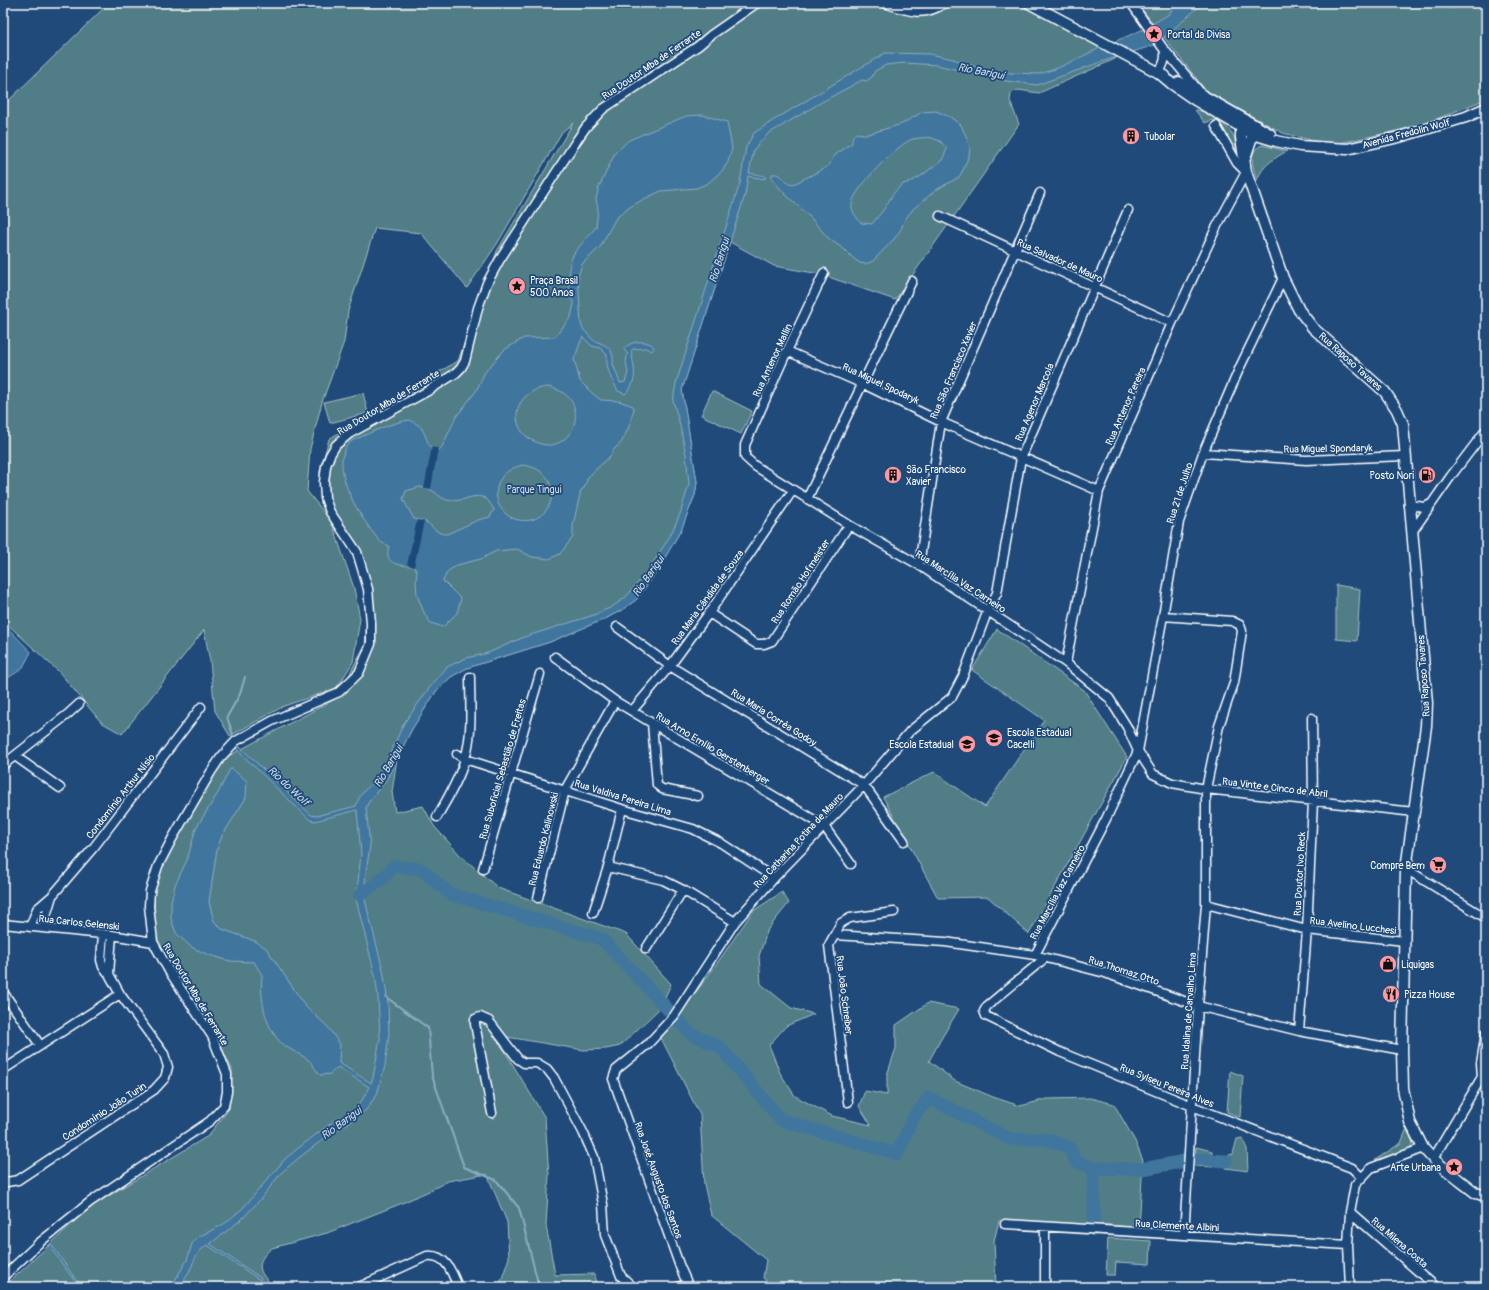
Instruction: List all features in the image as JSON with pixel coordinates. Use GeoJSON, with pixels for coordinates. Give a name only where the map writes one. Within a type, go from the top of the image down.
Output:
{"type":"FeatureCollection","features":[{"type":"Feature","properties":{"kind":"main road","name":"Avenida Fredolin Wolf"},"geometry":{"type":"LineString","coordinates":[[1029,3],[1201,94],[1247,126]]}},
{"type":"Feature","properties":{"kind":"main road","name":"Avenida Fredolin Wolf"},"geometry":{"type":"LineString","coordinates":[[1045,3],[1103,42]]}},
{"type":"Feature","properties":{"kind":"main road","name":"Avenida Fredolin Wolf"},"geometry":{"type":"LineString","coordinates":[[1159,73],[1195,100],[1276,141],[1300,146],[1347,149],[1399,137],[1466,116],[1486,108]]}},
{"type":"Feature","properties":{"kind":"main road"},"geometry":{"type":"LineString","coordinates":[[1244,160],[1247,126]]}},
{"type":"Feature","properties":{"kind":"main road","name":"Rua Raposo Tavares"},"geometry":{"type":"LineString","coordinates":[[1247,126],[1241,137],[1246,172],[1283,278],[1299,310],[1313,328],[1385,392],[1397,410],[1403,424],[1427,703],[1426,726],[1406,869],[1402,1050],[1403,1088],[1410,1122],[1423,1148],[1433,1159],[1476,1193],[1486,1196]]}},
{"type":"Feature","properties":{"kind":"street","name":"Rua Doutor Mba de Ferrante"},"geometry":{"type":"LineString","coordinates":[[3,1277],[39,1243],[90,1202],[210,1121],[224,1106],[227,1092],[227,1074],[220,1054],[212,1036],[169,971],[153,942],[149,906],[150,891],[158,866],[172,839],[221,757],[236,742],[260,727],[339,692],[359,673],[364,663],[371,644],[368,589],[357,552],[330,512],[326,498],[324,482],[326,466],[330,455],[336,445],[349,434],[426,392],[456,373],[461,368],[468,352],[481,295],[494,270],[577,140],[586,127],[603,109],[692,50],[757,3]]}},
{"type":"Feature","properties":{"kind":"street"},"geometry":{"type":"LineString","coordinates":[[885,3],[907,11],[922,13],[934,10],[945,3]]}},
{"type":"Feature","properties":{"kind":"street"},"geometry":{"type":"LineString","coordinates":[[1130,3],[1163,48],[1201,94]]}},
{"type":"Feature","properties":{"kind":"street"},"geometry":{"type":"LineString","coordinates":[[1159,73],[1165,61],[1166,55],[1163,48]]}},
{"type":"Feature","properties":{"kind":"street","name":"Rua Raposo Tavares"},"geometry":{"type":"LineString","coordinates":[[1216,126],[1237,163],[1246,172]]}},
{"type":"Feature","properties":{"kind":"street","name":"Rua Antenor Pereira"},"geometry":{"type":"LineString","coordinates":[[1066,663],[1099,491],[1172,323],[1216,228],[1246,172]]}},
{"type":"Feature","properties":{"kind":"street","name":"Rua São Francisco Xavier"},"geometry":{"type":"LineString","coordinates":[[919,565],[941,422],[1040,193]]}},
{"type":"Feature","properties":{"kind":"street","name":"Rua Agenor Marcola"},"geometry":{"type":"LineString","coordinates":[[988,610],[997,592],[1021,458],[1128,210]]}},
{"type":"Feature","properties":{"kind":"street","name":"Rua Salvador de Mauro"},"geometry":{"type":"LineString","coordinates":[[940,216],[1172,323]]}},
{"type":"Feature","properties":{"kind":"street","name":"Rua Antenor Mallin"},"geometry":{"type":"LineString","coordinates":[[745,457],[745,445],[824,273]]}},
{"type":"Feature","properties":{"kind":"street","name":"Rua 21 de Julho"},"geometry":{"type":"LineString","coordinates":[[1138,752],[1179,522],[1203,454],[1240,367],[1283,278]]}},
{"type":"Feature","properties":{"kind":"street"},"geometry":{"type":"LineString","coordinates":[[807,499],[912,281]]}},
{"type":"Feature","properties":{"kind":"street","name":"Rua Miguel Spodaryk"},"geometry":{"type":"LineString","coordinates":[[787,351],[863,384],[941,422],[1021,458],[1099,491]]}},
{"type":"Feature","properties":{"kind":"street"},"geometry":{"type":"LineString","coordinates":[[1412,532],[1451,476],[1486,430]]}},
{"type":"Feature","properties":{"kind":"street","name":"Rua Miguel Spondaryk"},"geometry":{"type":"LineString","coordinates":[[1203,454],[1306,460],[1405,456]]}},
{"type":"Feature","properties":{"kind":"street","name":"Rua Marcília Vaz Carneiro"},"geometry":{"type":"LineString","coordinates":[[745,457],[754,466],[807,499],[919,565],[1066,663],[1109,698],[1127,727],[1143,760]]}},
{"type":"Feature","properties":{"kind":"street","name":"Rua Maria Cândida de Souza"},"geometry":{"type":"LineString","coordinates":[[632,711],[670,666],[709,613],[793,490]]}},
{"type":"Feature","properties":{"kind":"street"},"geometry":{"type":"LineString","coordinates":[[1409,505],[1425,507],[1432,503]]}},
{"type":"Feature","properties":{"kind":"street","name":"Rua Romão Hofmeister"},"geometry":{"type":"LineString","coordinates":[[709,613],[756,644],[764,644],[772,641],[849,525]]}},
{"type":"Feature","properties":{"kind":"street","name":"Rua Catharina Potina de Mauro"},"geometry":{"type":"LineString","coordinates":[[613,1079],[616,1070],[648,1044],[674,1016],[735,922],[774,878],[864,784],[910,731],[952,697],[963,676],[988,610]]}},
{"type":"Feature","properties":{"kind":"street","name":"Rua Idalina de Carvalho Lima"},"geometry":{"type":"LineString","coordinates":[[1163,616],[1232,621],[1240,626],[1242,631],[1234,683],[1219,726],[1206,789],[1206,904],[1198,1006],[1184,1235]]}},
{"type":"Feature","properties":{"kind":"street","name":"Rua Maria Corrêa Godoy"},"geometry":{"type":"LineString","coordinates":[[617,627],[670,666],[864,784],[904,841]]}},
{"type":"Feature","properties":{"kind":"street","name":"Rua Arno Emílio Gerstenberger"},"geometry":{"type":"LineString","coordinates":[[555,657],[616,701],[824,826],[851,864]]}},
{"type":"Feature","properties":{"kind":"street","name":"Rua Suboficial Sebastião de Freitas"},"geometry":{"type":"LineString","coordinates":[[483,869],[540,674]]}},
{"type":"Feature","properties":{"kind":"street"},"geometry":{"type":"LineString","coordinates":[[437,817],[452,789],[465,759],[470,732],[470,677]]}},
{"type":"Feature","properties":{"kind":"street","name":"Rua Eduardo Kalinowski"},"geometry":{"type":"LineString","coordinates":[[538,898],[565,790],[616,701]]}},
{"type":"Feature","properties":{"kind":"street"},"geometry":{"type":"LineString","coordinates":[[3,766],[68,714],[78,704]]}},
{"type":"Feature","properties":{"kind":"street","name":"Condomínio Arthur Nísio"},"geometry":{"type":"LineString","coordinates":[[30,927],[37,910],[52,896],[94,847],[201,707]]}},
{"type":"Feature","properties":{"kind":"street","name":"Rua Doutor Ivo Reck"},"geometry":{"type":"LineString","coordinates":[[1299,1031],[1307,930],[1313,801],[1312,718]]}},
{"type":"Feature","properties":{"kind":"street"},"geometry":{"type":"LineString","coordinates":[[652,723],[657,785],[662,789],[698,796]]}},
{"type":"Feature","properties":{"kind":"street","name":"Rua Marcília Vaz Carneiro"},"geometry":{"type":"LineString","coordinates":[[1035,955],[1106,819],[1138,752]]}},
{"type":"Feature","properties":{"kind":"street","name":"Rua Valdiva Pereira Lima"},"geometry":{"type":"LineString","coordinates":[[457,754],[465,759],[693,829],[721,844],[774,878]]}},
{"type":"Feature","properties":{"kind":"street"},"geometry":{"type":"LineString","coordinates":[[15,756],[60,788]]}},
{"type":"Feature","properties":{"kind":"street","name":"Rua Vinte e Cinco de Abril"},"geometry":{"type":"LineString","coordinates":[[1143,760],[1153,774],[1172,783],[1206,789],[1414,812]]}},
{"type":"Feature","properties":{"kind":"street"},"geometry":{"type":"LineString","coordinates":[[593,913],[608,868],[622,808]]}},
{"type":"Feature","properties":{"kind":"street"},"geometry":{"type":"LineString","coordinates":[[608,868],[663,880],[683,890],[735,922]]}},
{"type":"Feature","properties":{"kind":"street"},"geometry":{"type":"LineString","coordinates":[[1406,869],[1486,918]]}},
{"type":"Feature","properties":{"kind":"street"},"geometry":{"type":"LineString","coordinates":[[646,949],[683,890]]}},
{"type":"Feature","properties":{"kind":"street","name":"Condomínio Arthur Nísio"},"geometry":{"type":"LineString","coordinates":[[44,928],[52,896]]}},
{"type":"Feature","properties":{"kind":"street","name":"Rua Avelino Lucchesi"},"geometry":{"type":"LineString","coordinates":[[1206,904],[1307,930],[1404,941]]}},
{"type":"Feature","properties":{"kind":"street","name":"Rua João Schreiber"},"geometry":{"type":"LineString","coordinates":[[848,1102],[829,945],[841,923],[850,918],[894,912]]}},
{"type":"Feature","properties":{"kind":"street","name":"Rua Carlos Gelenski"},"geometry":{"type":"LineString","coordinates":[[3,924],[112,935],[153,942]]}},
{"type":"Feature","properties":{"kind":"street"},"geometry":{"type":"LineString","coordinates":[[103,934],[101,960],[110,962]]}},
{"type":"Feature","properties":{"kind":"street"},"geometry":{"type":"LineString","coordinates":[[109,974],[112,935]]}},
{"type":"Feature","properties":{"kind":"street","name":"Rua Thomaz Otto"},"geometry":{"type":"LineString","coordinates":[[835,935],[945,942],[1035,955],[1105,973],[1198,1006],[1299,1031],[1402,1050]]}},
{"type":"Feature","properties":{"kind":"street","name":"Rua Sylseu Pereira Alves"},"geometry":{"type":"LineString","coordinates":[[1045,958],[987,1006],[984,1011],[986,1016],[1060,1052],[1192,1106],[1352,1168],[1361,1177]]}},
{"type":"Feature","properties":{"kind":"street","name":"Condomínio João Turin"},"geometry":{"type":"LineString","coordinates":[[6,1182],[18,1180],[154,1090],[165,1078],[168,1067],[164,1054],[120,994],[109,974],[103,967],[101,960]]}},
{"type":"Feature","properties":{"kind":"street"},"geometry":{"type":"LineString","coordinates":[[3,992],[40,1045]]}},
{"type":"Feature","properties":{"kind":"street"},"geometry":{"type":"LineString","coordinates":[[3,1070],[120,994]]}},
{"type":"Feature","properties":{"kind":"street"},"geometry":{"type":"LineString","coordinates":[[492,1113],[475,1024],[475,1019],[480,1017],[489,1021],[518,1059],[524,1063],[537,1063],[547,1069],[554,1078],[583,1132],[594,1157],[603,1204],[605,1235],[621,1276],[634,1287]]}},
{"type":"Feature","properties":{"kind":"street"},"geometry":{"type":"LineString","coordinates":[[1433,1159],[1485,1076],[1481,1063],[1486,1033]]}},
{"type":"Feature","properties":{"kind":"street","name":"Rua José Augusto dos Santos"},"geometry":{"type":"LineString","coordinates":[[613,1079],[688,1286]]}},
{"type":"Feature","properties":{"kind":"street"},"geometry":{"type":"LineString","coordinates":[[1350,1287],[1348,1245],[1350,1212],[1355,1185],[1371,1168],[1423,1148]]}},
{"type":"Feature","properties":{"kind":"street","name":"Rua Milena Costa"},"geometry":{"type":"LineString","coordinates":[[1350,1212],[1436,1287]]}},
{"type":"Feature","properties":{"kind":"street","name":"Rua Clemente Albini"},"geometry":{"type":"LineString","coordinates":[[1005,1224],[1348,1245]]}},
{"type":"Feature","properties":{"kind":"street"},"geometry":{"type":"LineString","coordinates":[[1044,1287],[1045,1227]]}},
{"type":"Feature","properties":{"kind":"street"},"geometry":{"type":"LineString","coordinates":[[359,1287],[427,1256],[433,1255],[441,1258],[448,1266],[458,1287]]}},
{"type":"Feature","properties":{"kind":"street"},"geometry":{"type":"LineString","coordinates":[[678,1287],[688,1286]]}},
{"type":"Feature","properties":{"kind":"green space","name":"Parque Tingui"},"geometry":{"type":"Polygon","coordinates":[[[109,3],[1028,3],[1119,55],[1115,59],[1039,93],[1018,90],[1011,93],[1010,101],[1019,124],[895,300],[820,274],[774,266],[730,242],[682,390],[697,482],[695,495],[681,530],[656,573],[636,600],[607,618],[550,642],[467,668],[451,677],[437,690],[412,729],[397,758],[392,792],[395,812],[423,806],[434,826],[460,855],[498,888],[626,934],[671,984],[660,1008],[620,1046],[606,1049],[584,1050],[495,1035],[545,1118],[549,1175],[546,1225],[555,1275],[594,1274],[599,1287],[499,1287],[509,1258],[507,1222],[487,1174],[448,1181],[400,1204],[327,1233],[272,1248],[262,1258],[260,1268],[265,1277],[275,1287],[4,1287],[90,1207],[208,1136],[229,1109],[232,1069],[208,1021],[171,967],[158,941],[155,927],[154,883],[180,827],[221,760],[339,697],[365,645],[367,622],[366,593],[350,549],[331,520],[354,588],[360,619],[353,662],[337,688],[284,706],[230,736],[215,711],[210,661],[204,630],[122,734],[101,722],[60,673],[3,620],[3,106],[109,3]],[[573,123],[562,132],[497,244],[467,288],[421,233],[375,228],[348,311],[344,342],[322,402],[310,449],[307,491],[330,520],[321,504],[320,471],[329,439],[397,396],[458,361],[497,251],[573,123]]]}},
{"type":"Feature","properties":{"kind":"green space"},"geometry":{"type":"Polygon","coordinates":[[[1137,3],[1486,3],[1486,99],[1419,126],[1330,145],[1283,133],[1207,92],[1137,3]]]}},
{"type":"Feature","properties":{"kind":"green space"},"geometry":{"type":"Polygon","coordinates":[[[1195,110],[1204,112],[1221,122],[1230,130],[1234,138],[1236,152],[1234,152],[1219,123],[1213,120],[1205,123],[1195,110]]]}},
{"type":"Feature","properties":{"kind":"green space"},"geometry":{"type":"Polygon","coordinates":[[[1262,145],[1287,151],[1269,163],[1262,170],[1257,180],[1252,160],[1254,151],[1262,145]]]}},
{"type":"Feature","properties":{"kind":"green space"},"geometry":{"type":"Polygon","coordinates":[[[712,391],[752,411],[741,434],[701,415],[712,391]]]}},
{"type":"Feature","properties":{"kind":"green space"},"geometry":{"type":"Polygon","coordinates":[[[363,393],[368,413],[330,423],[324,402],[363,393]]]}},
{"type":"Feature","properties":{"kind":"green space"},"geometry":{"type":"Polygon","coordinates":[[[1336,585],[1360,589],[1357,641],[1336,639],[1336,585]]]}},
{"type":"Feature","properties":{"kind":"green space"},"geometry":{"type":"Polygon","coordinates":[[[997,629],[1084,690],[1127,757],[1029,934],[988,897],[938,898],[883,797],[934,772],[985,807],[1044,720],[972,670],[997,629]]]}},
{"type":"Feature","properties":{"kind":"green space"},"geometry":{"type":"Polygon","coordinates":[[[782,892],[789,903],[768,929],[759,956],[761,984],[791,1008],[814,1014],[786,1026],[769,1045],[780,1073],[795,1096],[832,1116],[871,1125],[859,1106],[865,1091],[887,1095],[887,1075],[896,1048],[896,1025],[928,1003],[959,1009],[929,1061],[955,1081],[993,1097],[1020,1106],[1047,1099],[1090,1098],[1114,1104],[1135,1141],[1143,1161],[1139,1228],[1099,1224],[1067,1225],[999,1221],[994,1241],[996,1287],[774,1287],[763,1278],[766,1260],[711,1215],[704,1184],[700,1115],[661,1038],[711,972],[753,911],[782,892]]]}},
{"type":"Feature","properties":{"kind":"green space"},"geometry":{"type":"Polygon","coordinates":[[[1230,1071],[1243,1076],[1240,1117],[1227,1112],[1230,1071]]]}},
{"type":"Feature","properties":{"kind":"green space"},"geometry":{"type":"Polygon","coordinates":[[[1407,1128],[1413,1143],[1409,1150],[1375,1160],[1401,1143],[1407,1128]]]}},
{"type":"Feature","properties":{"kind":"green space"},"geometry":{"type":"Polygon","coordinates":[[[1242,1138],[1247,1149],[1248,1171],[1226,1168],[1225,1156],[1233,1154],[1237,1139],[1242,1138]]]}},
{"type":"Feature","properties":{"kind":"green space"},"geometry":{"type":"Polygon","coordinates":[[[1196,1147],[1212,1151],[1213,1167],[1195,1166],[1196,1147]]]}},
{"type":"Feature","properties":{"kind":"green space"},"geometry":{"type":"Polygon","coordinates":[[[1108,1238],[1151,1241],[1150,1264],[1116,1262],[1115,1275],[1106,1275],[1108,1238]]]}},
{"type":"Feature","properties":{"kind":"water","name":"Rio Barigui"},"geometry":{"type":"Polygon","coordinates":[[[1177,3],[1203,3],[1155,45],[1101,62],[1037,85],[1006,81],[937,65],[904,63],[886,65],[875,71],[871,78],[866,81],[862,80],[768,134],[754,149],[749,173],[765,176],[765,179],[748,176],[745,195],[682,390],[697,482],[695,495],[681,530],[656,573],[636,600],[622,610],[607,618],[550,642],[467,668],[451,677],[437,690],[412,729],[387,779],[368,803],[366,808],[370,846],[364,896],[383,970],[388,1003],[389,1034],[385,1066],[377,1094],[366,1110],[329,1135],[281,1173],[260,1200],[242,1219],[210,1244],[261,1278],[260,1280],[207,1245],[196,1256],[180,1287],[171,1287],[187,1260],[192,1244],[198,1237],[224,1224],[243,1208],[285,1159],[338,1118],[349,1115],[361,1102],[369,1087],[338,1067],[330,1074],[320,1075],[309,1060],[280,1042],[270,1027],[264,1010],[262,975],[254,962],[230,961],[209,955],[191,947],[176,933],[171,919],[171,902],[175,885],[187,860],[196,828],[218,793],[230,769],[247,781],[246,798],[222,836],[217,849],[209,902],[214,921],[222,929],[255,941],[266,948],[306,1007],[327,1026],[340,1044],[339,1063],[371,1083],[380,1038],[378,997],[375,975],[356,899],[361,854],[357,810],[315,821],[310,820],[234,747],[237,744],[311,815],[316,816],[356,806],[364,791],[378,780],[404,723],[430,687],[447,667],[466,658],[488,653],[524,637],[594,615],[612,607],[626,597],[650,568],[670,536],[680,514],[689,484],[686,455],[673,401],[676,383],[740,183],[746,147],[754,133],[885,53],[930,54],[953,59],[976,67],[1011,73],[1039,74],[1058,68],[1144,29],[1169,14],[1177,3]]]}},
{"type":"Feature","properties":{"kind":"water"},"geometry":{"type":"Polygon","coordinates":[[[1424,3],[1471,3],[1458,8],[1442,8],[1424,3]]]}},
{"type":"Feature","properties":{"kind":"water"},"geometry":{"type":"Polygon","coordinates":[[[936,111],[950,117],[961,125],[970,148],[969,155],[959,177],[936,190],[914,208],[906,218],[900,231],[894,239],[873,261],[866,264],[860,263],[828,238],[810,217],[785,194],[772,179],[772,174],[775,174],[792,185],[827,167],[835,155],[852,143],[855,134],[868,134],[902,124],[922,112],[936,111]],[[929,137],[910,140],[895,151],[876,169],[860,188],[854,197],[852,204],[853,212],[861,223],[872,224],[901,185],[921,176],[942,160],[947,149],[940,141],[929,137]]]}},
{"type":"Feature","properties":{"kind":"water"},"geometry":{"type":"Polygon","coordinates":[[[703,115],[727,122],[732,148],[728,162],[722,171],[708,183],[697,188],[661,191],[630,207],[616,218],[600,247],[582,264],[578,277],[581,324],[583,329],[593,340],[605,345],[611,350],[613,364],[620,383],[625,382],[628,373],[626,361],[628,354],[624,348],[634,343],[644,342],[651,344],[654,348],[652,351],[646,348],[633,349],[631,351],[634,379],[625,394],[618,391],[608,369],[607,355],[600,348],[592,346],[583,337],[574,359],[580,381],[593,394],[601,400],[619,401],[633,406],[634,408],[629,427],[621,443],[588,477],[584,488],[581,490],[573,525],[573,537],[560,554],[549,559],[532,557],[517,549],[496,551],[481,559],[457,565],[447,572],[443,581],[461,599],[457,613],[443,627],[431,623],[425,615],[417,595],[417,571],[414,567],[399,565],[391,561],[388,553],[389,546],[382,543],[377,538],[365,522],[352,499],[346,486],[343,473],[342,461],[345,450],[354,440],[385,426],[409,420],[421,428],[432,448],[439,450],[442,447],[456,417],[476,391],[485,372],[504,350],[524,338],[555,337],[571,317],[574,304],[569,294],[570,262],[574,253],[596,227],[598,209],[596,199],[599,187],[615,153],[629,140],[686,116],[703,115]],[[547,387],[533,391],[523,399],[517,411],[517,418],[520,429],[527,437],[534,441],[548,445],[559,443],[568,435],[574,425],[575,413],[572,402],[563,392],[547,387]],[[523,465],[516,467],[505,474],[498,483],[498,503],[503,511],[510,517],[528,520],[539,516],[547,509],[551,499],[551,488],[547,478],[538,470],[523,465]],[[419,487],[406,491],[403,499],[414,519],[424,521],[443,534],[447,534],[478,520],[490,517],[494,510],[489,502],[479,496],[454,501],[440,497],[427,488],[419,487]]]}},
{"type":"Feature","properties":{"kind":"water"},"geometry":{"type":"Polygon","coordinates":[[[3,623],[31,652],[22,669],[3,681],[3,623]]]}},
{"type":"Feature","properties":{"kind":"water"},"geometry":{"type":"Polygon","coordinates":[[[51,1244],[81,1287],[79,1287],[49,1246],[51,1244]]]}},
{"type":"Feature","properties":{"kind":"pier"},"geometry":{"type":"Polygon","coordinates":[[[432,446],[434,448],[438,448],[431,489],[424,488],[432,446]]]}},
{"type":"Feature","properties":{"kind":"pier"},"geometry":{"type":"Polygon","coordinates":[[[417,520],[424,521],[414,567],[407,565],[417,520]]]}},
{"type":"Feature","properties":{"kind":"waterway","name":"Rio do Wolf"},"geometry":{"type":"LineString","coordinates":[[233,735],[227,717],[240,694],[245,677]]}},
{"type":"Feature","properties":{"kind":"waterway"},"geometry":{"type":"LineString","coordinates":[[360,895],[380,881],[394,866],[421,869],[450,894],[602,939],[691,1034],[720,1047],[781,1120],[897,1154],[913,1118],[929,1098],[1010,1139],[1045,1139],[1069,1147],[1075,1161],[1094,1168],[1143,1169],[1195,1159],[1226,1161]]}},
{"type":"Feature","properties":{"kind":"waterway"},"geometry":{"type":"LineString","coordinates":[[386,997],[428,1028],[432,1076],[464,1167],[496,1180],[519,1208],[539,1287]]}},
{"type":"Feature","properties":{"kind":"waterway"},"geometry":{"type":"LineString","coordinates":[[1094,1168],[1094,1230]]}},
{"type":"Feature","properties":{"kind":"place","name":"Portal da Divisa"},"geometry":{"type":"Point","coordinates":[1154,34]}},
{"type":"Feature","properties":{"kind":"place","name":"Tubolar"},"geometry":{"type":"Point","coordinates":[1131,136]}},
{"type":"Feature","properties":{"kind":"place","name":"Praça Brasil 500 Anos"},"geometry":{"type":"Point","coordinates":[517,286]}},
{"type":"Feature","properties":{"kind":"place","name":"São Francisco Xavier"},"geometry":{"type":"Point","coordinates":[893,475]}},
{"type":"Feature","properties":{"kind":"place","name":"Posto Nori"},"geometry":{"type":"Point","coordinates":[1427,475]}},
{"type":"Feature","properties":{"kind":"place","name":"Escola Estadual Cacelli"},"geometry":{"type":"Point","coordinates":[994,738]}},
{"type":"Feature","properties":{"kind":"place","name":"Escola Estadual"},"geometry":{"type":"Point","coordinates":[967,744]}},
{"type":"Feature","properties":{"kind":"place","name":"Compre Bem"},"geometry":{"type":"Point","coordinates":[1438,865]}},
{"type":"Feature","properties":{"kind":"place","name":"Liquigas"},"geometry":{"type":"Point","coordinates":[1388,964]}},
{"type":"Feature","properties":{"kind":"place","name":"Pizza House"},"geometry":{"type":"Point","coordinates":[1391,994]}},
{"type":"Feature","properties":{"kind":"place","name":"Arte Urbana"},"geometry":{"type":"Point","coordinates":[1454,1167]}}]}
